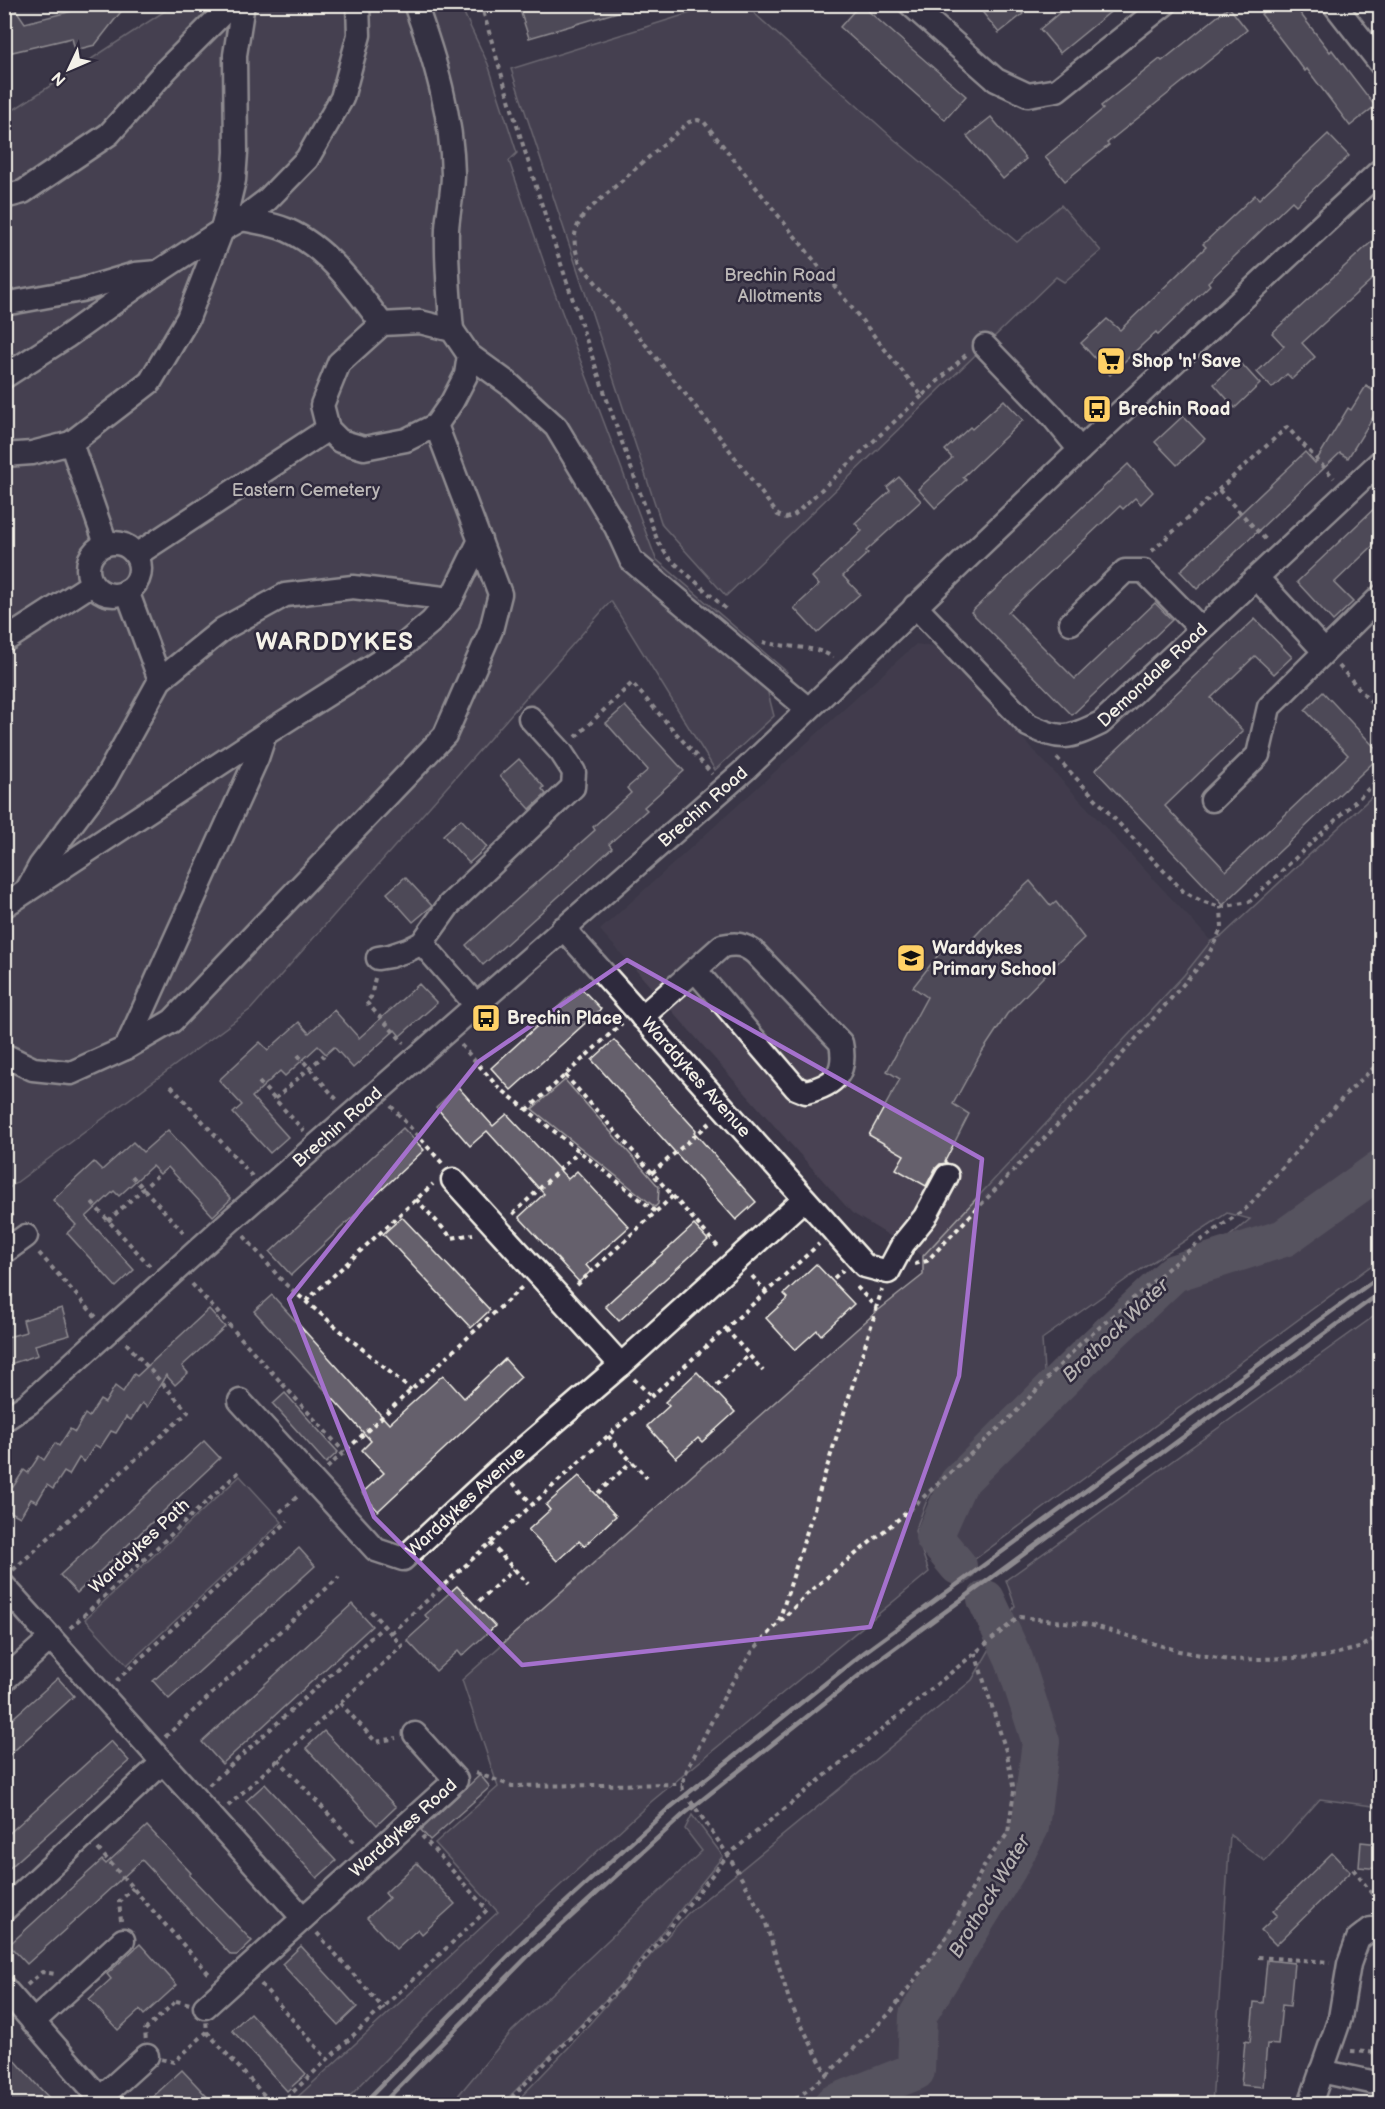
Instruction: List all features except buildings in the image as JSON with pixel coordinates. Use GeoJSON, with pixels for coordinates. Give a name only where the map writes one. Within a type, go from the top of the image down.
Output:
{"type":"FeatureCollection","features":[{"type":"Feature","properties":{"kind":"street"},"geometry":{"type":"LineString","coordinates":[[4,197],[23,192],[109,134],[167,69],[232,4]]}},
{"type":"Feature","properties":{"kind":"street"},"geometry":{"type":"LineString","coordinates":[[4,455],[32,453],[71,443],[150,382],[188,318],[232,224],[236,152],[236,55],[243,4]]}},
{"type":"Feature","properties":{"kind":"street"},"geometry":{"type":"LineString","coordinates":[[4,377],[267,200],[307,159],[342,98],[359,35],[358,4]]}},
{"type":"Feature","properties":{"kind":"street"},"geometry":{"type":"LineString","coordinates":[[415,4],[433,54],[447,116],[453,175],[447,238],[447,279],[452,330],[468,355],[509,384],[556,427],[616,527],[631,560],[808,709]]}},
{"type":"Feature","properties":{"kind":"street"},"geometry":{"type":"LineString","coordinates":[[910,4],[996,80],[1028,95],[1057,90],[1165,4]]}},
{"type":"Feature","properties":{"kind":"street"},"geometry":{"type":"LineString","coordinates":[[1334,4],[1380,63]]}},
{"type":"Feature","properties":{"kind":"street","name":"Brechin Road"},"geometry":{"type":"LineString","coordinates":[[4,1420],[29,1403],[198,1249],[724,788],[1080,450],[1380,171]]}},
{"type":"Feature","properties":{"kind":"street"},"geometry":{"type":"LineString","coordinates":[[232,224],[287,230],[316,248],[363,298],[382,324]]}},
{"type":"Feature","properties":{"kind":"street"},"geometry":{"type":"LineString","coordinates":[[4,304],[81,290],[135,274],[158,272]]}},
{"type":"Feature","properties":{"kind":"street"},"geometry":{"type":"LineString","coordinates":[[452,330],[420,322],[382,324],[339,363],[322,405],[328,429],[340,441],[364,448],[406,440],[436,425],[452,402],[466,375],[468,355]]}},
{"type":"Feature","properties":{"kind":"street"},"geometry":{"type":"LineString","coordinates":[[985,346],[1046,409],[1080,450]]}},
{"type":"Feature","properties":{"kind":"street"},"geometry":{"type":"LineString","coordinates":[[4,1055],[33,1069],[71,1072],[126,1048],[172,1021],[445,735],[491,630],[500,594],[436,425]]}},
{"type":"Feature","properties":{"kind":"street"},"geometry":{"type":"LineString","coordinates":[[136,555],[328,429]]}},
{"type":"Feature","properties":{"kind":"street"},"geometry":{"type":"LineString","coordinates":[[71,443],[106,543]]}},
{"type":"Feature","properties":{"kind":"street","name":"Demondale Road"},"geometry":{"type":"LineString","coordinates":[[1048,735],[1073,737],[1101,723],[1380,462]]}},
{"type":"Feature","properties":{"kind":"street"},"geometry":{"type":"LineString","coordinates":[[4,906],[399,649],[431,622],[451,599],[480,540]]}},
{"type":"Feature","properties":{"kind":"street"},"geometry":{"type":"LineString","coordinates":[[106,543],[123,544],[136,555],[140,571],[138,579],[127,591],[112,595],[97,589],[88,576],[89,560],[99,547],[106,543]]}},
{"type":"Feature","properties":{"kind":"street"},"geometry":{"type":"LineString","coordinates":[[1071,623],[1125,571],[1144,571],[1201,629]]}},
{"type":"Feature","properties":{"kind":"street"},"geometry":{"type":"LineString","coordinates":[[1257,578],[1324,651]]}},
{"type":"Feature","properties":{"kind":"street"},"geometry":{"type":"LineString","coordinates":[[4,641],[92,584]]}},
{"type":"Feature","properties":{"kind":"street"},"geometry":{"type":"LineString","coordinates":[[26,892],[40,866],[105,780],[160,680],[224,629],[285,595],[352,587],[451,599]]}},
{"type":"Feature","properties":{"kind":"street"},"geometry":{"type":"LineString","coordinates":[[127,591],[160,680]]}},
{"type":"Feature","properties":{"kind":"street"},"geometry":{"type":"LineString","coordinates":[[1212,800],[1258,755],[1269,706],[1380,597]]}},
{"type":"Feature","properties":{"kind":"street"},"geometry":{"type":"LineString","coordinates":[[915,606],[1028,725],[1048,735]]}},
{"type":"Feature","properties":{"kind":"street"},"geometry":{"type":"LineString","coordinates":[[378,958],[408,950],[422,943],[449,905],[573,787],[574,772],[561,752],[530,718]]}},
{"type":"Feature","properties":{"kind":"street"},"geometry":{"type":"LineString","coordinates":[[126,1048],[266,734]]}},
{"type":"Feature","properties":{"kind":"street","name":"Warddykes Avenue"},"geometry":{"type":"LineString","coordinates":[[563,928],[865,1266],[888,1272]]}},
{"type":"Feature","properties":{"kind":"street"},"geometry":{"type":"LineString","coordinates":[[422,943],[476,1005]]}},
{"type":"Feature","properties":{"kind":"street"},"geometry":{"type":"LineString","coordinates":[[639,1014],[722,946],[735,943],[747,947],[841,1043],[844,1058],[840,1071],[822,1088],[806,1092],[796,1088],[695,970]]}},
{"type":"Feature","properties":{"kind":"street"},"geometry":{"type":"LineString","coordinates":[[447,1171],[621,1365]]}},
{"type":"Feature","properties":{"kind":"street"},"geometry":{"type":"LineString","coordinates":[[888,1272],[903,1244],[925,1217],[947,1176]]}},
{"type":"Feature","properties":{"kind":"street","name":"Warddykes Avenue"},"geometry":{"type":"LineString","coordinates":[[240,1401],[376,1550],[404,1559],[500,1469],[621,1365],[804,1199]]}},
{"type":"Feature","properties":{"kind":"street"},"geometry":{"type":"LineString","coordinates":[[4,1252],[26,1236]]}},
{"type":"Feature","properties":{"kind":"street"},"geometry":{"type":"LineString","coordinates":[[4,1586],[303,1918]]}},
{"type":"Feature","properties":{"kind":"street"},"geometry":{"type":"LineString","coordinates":[[4,1680],[53,1639]]}},
{"type":"Feature","properties":{"kind":"street","name":"Warddykes Road"},"geometry":{"type":"LineString","coordinates":[[205,2007],[456,1780],[415,1734]]}},
{"type":"Feature","properties":{"kind":"street"},"geometry":{"type":"LineString","coordinates":[[4,1910],[85,1835],[158,1756]]}},
{"type":"Feature","properties":{"kind":"street"},"geometry":{"type":"LineString","coordinates":[[1310,2104],[1340,2018],[1349,1964],[1358,1939],[1371,1929],[1380,1929]]}},
{"type":"Feature","properties":{"kind":"street"},"geometry":{"type":"LineString","coordinates":[[33,2022],[123,1940]]}},
{"type":"Feature","properties":{"kind":"street"},"geometry":{"type":"LineString","coordinates":[[4,1989],[97,2101],[147,2056]]}},
{"type":"Feature","properties":{"kind":"street"},"geometry":{"type":"LineString","coordinates":[[1321,2071],[1371,2082]]}},
{"type":"Feature","properties":{"kind":"path"},"geometry":{"type":"LineString","coordinates":[[481,4],[512,113],[604,395],[658,542],[668,557],[729,611]]}},
{"type":"Feature","properties":{"kind":"path"},"geometry":{"type":"LineString","coordinates":[[922,396],[704,122],[698,120],[689,123],[579,220],[574,231],[573,247],[580,263],[719,436],[778,515],[786,518],[794,515],[922,396],[977,344],[985,346]]}},
{"type":"Feature","properties":{"kind":"path"},"geometry":{"type":"LineString","coordinates":[[1144,571],[1151,552],[1287,427],[1348,493]]}},
{"type":"Feature","properties":{"kind":"path"},"geometry":{"type":"LineString","coordinates":[[1219,490],[1281,556]]}},
{"type":"Feature","properties":{"kind":"path"},"geometry":{"type":"LineString","coordinates":[[755,634],[763,642],[773,645],[820,650],[830,655],[847,671]]}},
{"type":"Feature","properties":{"kind":"path"},"geometry":{"type":"LineString","coordinates":[[1324,651],[1380,712]]}},
{"type":"Feature","properties":{"kind":"path"},"geometry":{"type":"LineString","coordinates":[[561,752],[632,683],[724,788]]}},
{"type":"Feature","properties":{"kind":"path"},"geometry":{"type":"LineString","coordinates":[[1048,735],[1057,758],[1183,891],[1201,901],[1221,907],[1249,902],[1380,778]]}},
{"type":"Feature","properties":{"kind":"path"},"geometry":{"type":"LineString","coordinates":[[888,1272],[927,1261],[1098,1082],[1208,956],[1222,927],[1221,907]]}},
{"type":"Feature","properties":{"kind":"path"},"geometry":{"type":"LineString","coordinates":[[378,958],[371,997],[366,1002],[416,1057]]}},
{"type":"Feature","properties":{"kind":"path"},"geometry":{"type":"LineString","coordinates":[[527,1110],[565,1075],[639,1014]]}},
{"type":"Feature","properties":{"kind":"path"},"geometry":{"type":"LineString","coordinates":[[447,1030],[497,1086],[656,1212]]}},
{"type":"Feature","properties":{"kind":"path"},"geometry":{"type":"LineString","coordinates":[[298,1055],[351,1115]]}},
{"type":"Feature","properties":{"kind":"path"},"geometry":{"type":"LineString","coordinates":[[275,1099],[324,1055]]}},
{"type":"Feature","properties":{"kind":"path"},"geometry":{"type":"LineString","coordinates":[[827,2075],[790,2003],[764,1917],[728,1855],[698,1815],[683,1790],[682,1784],[687,1770],[728,1689],[754,1649],[809,1592],[906,1513],[1012,1416],[1080,1344],[1200,1241],[1248,1207],[1347,1093],[1380,1062]]}},
{"type":"Feature","properties":{"kind":"path"},"geometry":{"type":"LineString","coordinates":[[565,1075],[733,1263]]}},
{"type":"Feature","properties":{"kind":"path"},"geometry":{"type":"LineString","coordinates":[[259,1083],[316,1145]]}},
{"type":"Feature","properties":{"kind":"path"},"geometry":{"type":"LineString","coordinates":[[171,1086],[265,1190]]}},
{"type":"Feature","properties":{"kind":"path"},"geometry":{"type":"LineString","coordinates":[[306,1300],[448,1170],[378,1091]]}},
{"type":"Feature","properties":{"kind":"path"},"geometry":{"type":"LineString","coordinates":[[652,1173],[725,1110]]}},
{"type":"Feature","properties":{"kind":"path"},"geometry":{"type":"LineString","coordinates":[[416,1199],[452,1238],[497,1228],[579,1151]]}},
{"type":"Feature","properties":{"kind":"path"},"geometry":{"type":"LineString","coordinates":[[132,1176],[198,1249]]}},
{"type":"Feature","properties":{"kind":"path"},"geometry":{"type":"LineString","coordinates":[[108,1221],[157,1176]]}},
{"type":"Feature","properties":{"kind":"path"},"geometry":{"type":"LineString","coordinates":[[562,1299],[673,1196]]}},
{"type":"Feature","properties":{"kind":"path"},"geometry":{"type":"LineString","coordinates":[[92,1203],[108,1221],[170,1275],[344,1452]]}},
{"type":"Feature","properties":{"kind":"path"},"geometry":{"type":"LineString","coordinates":[[4,1207],[44,1260],[95,1316],[112,1328],[189,1412],[4,1577]]}},
{"type":"Feature","properties":{"kind":"path"},"geometry":{"type":"LineString","coordinates":[[230,1221],[285,1283],[411,1390]]}},
{"type":"Feature","properties":{"kind":"path"},"geometry":{"type":"LineString","coordinates":[[391,1633],[819,1244],[827,1252]]}},
{"type":"Feature","properties":{"kind":"path"},"geometry":{"type":"LineString","coordinates":[[834,1278],[843,1270],[849,1278]]}},
{"type":"Feature","properties":{"kind":"path"},"geometry":{"type":"LineString","coordinates":[[856,1285],[876,1308],[888,1272]]}},
{"type":"Feature","properties":{"kind":"path"},"geometry":{"type":"LineString","coordinates":[[778,1623],[888,1272]]}},
{"type":"Feature","properties":{"kind":"path"},"geometry":{"type":"LineString","coordinates":[[313,1481],[538,1273]]}},
{"type":"Feature","properties":{"kind":"path"},"geometry":{"type":"LineString","coordinates":[[726,1328],[764,1371]]}},
{"type":"Feature","properties":{"kind":"path"},"geometry":{"type":"LineString","coordinates":[[717,1385],[749,1354]]}},
{"type":"Feature","properties":{"kind":"path"},"geometry":{"type":"LineString","coordinates":[[608,1436],[647,1478]]}},
{"type":"Feature","properties":{"kind":"path"},"geometry":{"type":"LineString","coordinates":[[598,1493],[632,1461]]}},
{"type":"Feature","properties":{"kind":"path"},"geometry":{"type":"LineString","coordinates":[[500,1469],[532,1504]]}},
{"type":"Feature","properties":{"kind":"path","name":"Warddykes Path"},"geometry":{"type":"LineString","coordinates":[[53,1639],[242,1470]]}},
{"type":"Feature","properties":{"kind":"path"},"geometry":{"type":"LineString","coordinates":[[131,1667],[288,1521]]}},
{"type":"Feature","properties":{"kind":"path"},"geometry":{"type":"LineString","coordinates":[[490,1543],[528,1584]]}},
{"type":"Feature","properties":{"kind":"path"},"geometry":{"type":"LineString","coordinates":[[479,1601],[514,1569]]}},
{"type":"Feature","properties":{"kind":"path"},"geometry":{"type":"LineString","coordinates":[[158,1756],[339,1576]]}},
{"type":"Feature","properties":{"kind":"path"},"geometry":{"type":"LineString","coordinates":[[214,1818],[402,1646],[368,1608]]}},
{"type":"Feature","properties":{"kind":"path"},"geometry":{"type":"LineString","coordinates":[[506,2104],[631,1977],[728,1855],[1019,1617],[1091,1625],[1179,1651],[1229,1660],[1322,1657],[1359,1648],[1380,1636]]}},
{"type":"Feature","properties":{"kind":"path"},"geometry":{"type":"LineString","coordinates":[[229,1767],[384,1626]]}},
{"type":"Feature","properties":{"kind":"path"},"geometry":{"type":"LineString","coordinates":[[789,2104],[827,2075],[890,2013],[947,1936],[987,1861],[1008,1833],[1014,1791],[1007,1754],[975,1653]]}},
{"type":"Feature","properties":{"kind":"path"},"geometry":{"type":"LineString","coordinates":[[340,1703],[376,1742],[415,1734]]}},
{"type":"Feature","properties":{"kind":"path"},"geometry":{"type":"LineString","coordinates":[[278,1760],[369,1859]]}},
{"type":"Feature","properties":{"kind":"path"},"geometry":{"type":"LineString","coordinates":[[456,1780],[477,1773],[512,1786],[682,1784]]}},
{"type":"Feature","properties":{"kind":"path"},"geometry":{"type":"LineString","coordinates":[[280,2104],[487,1910],[410,1822]]}},
{"type":"Feature","properties":{"kind":"path"},"geometry":{"type":"LineString","coordinates":[[85,1835],[223,1990]]}},
{"type":"Feature","properties":{"kind":"path"},"geometry":{"type":"LineString","coordinates":[[1353,1869],[1376,1899],[1380,1914]]}},
{"type":"Feature","properties":{"kind":"path"},"geometry":{"type":"LineString","coordinates":[[123,1940],[119,1902],[133,1888]]}},
{"type":"Feature","properties":{"kind":"path"},"geometry":{"type":"LineString","coordinates":[[303,1918],[384,2008]]}},
{"type":"Feature","properties":{"kind":"path"},"geometry":{"type":"LineString","coordinates":[[1258,1957],[1349,1964]]}},
{"type":"Feature","properties":{"kind":"path"},"geometry":{"type":"LineString","coordinates":[[247,1969],[328,2060]]}},
{"type":"Feature","properties":{"kind":"path"},"geometry":{"type":"LineString","coordinates":[[207,2032],[174,2062],[147,2056],[145,2030],[176,2001],[205,2007],[207,2032],[272,2104]]}},
{"type":"Feature","properties":{"kind":"path"},"geometry":{"type":"LineString","coordinates":[[1329,2049],[1380,2053]]}},
{"type":"Feature","properties":{"kind":"highlighted area"},"geometry":{"type":"Polygon","coordinates":[[[627,960],[982,1159],[959,1376],[870,1627],[522,1665],[374,1517],[289,1299],[478,1062],[627,960]]]}},
{"type":"Feature","properties":{"kind":"shaded area","name":"Warddykes Primary School"},"geometry":{"type":"Polygon","coordinates":[[[916,644],[936,647],[945,655],[1211,941],[1184,975],[923,1256],[852,1213],[600,930],[916,644]]]}},
{"type":"Feature","properties":{"kind":"green space","name":"Eastern Cemetery"},"geometry":{"type":"Polygon","coordinates":[[[174,5],[460,5],[488,64],[517,153],[509,161],[551,283],[656,559],[787,672],[768,693],[774,716],[715,770],[611,601],[251,1009],[5,1191],[4,116],[174,5]]]}},
{"type":"Feature","properties":{"kind":"green space","name":"Brechin Road Allotments"},"geometry":{"type":"Polygon","coordinates":[[[716,5],[745,5],[895,140],[1017,242],[1061,205],[1101,251],[1064,282],[1056,277],[726,596],[662,525],[511,69],[716,5]]]}},
{"type":"Feature","properties":{"kind":"green space"},"geometry":{"type":"Polygon","coordinates":[[[1380,789],[1380,1259],[971,1562],[946,1533],[968,1486],[1176,1281],[1250,1219],[1227,1213],[1131,1276],[1042,1339],[1044,1372],[929,1495],[915,1531],[929,1572],[652,1801],[514,1928],[342,2104],[290,2104],[498,1912],[435,1843],[498,1787],[462,1680],[875,1313],[923,1275],[923,1256],[1184,975],[1211,941],[1222,936],[1380,789]]]}},
{"type":"Feature","properties":{"kind":"green space"},"geometry":{"type":"Polygon","coordinates":[[[565,1080],[659,1187],[658,1204],[655,1207],[532,1109],[565,1080]]]}},
{"type":"Feature","properties":{"kind":"green space"},"geometry":{"type":"Polygon","coordinates":[[[1380,1312],[1380,1807],[1320,1799],[1265,1861],[1230,1835],[1212,2104],[514,2104],[568,2048],[687,1914],[972,1680],[1015,1606],[1006,1580],[1380,1312]]]}},
{"type":"Feature","properties":{"kind":"green space"},"geometry":{"type":"Polygon","coordinates":[[[240,1476],[282,1522],[127,1665],[85,1619],[240,1476]]]}},
{"type":"Feature","properties":{"kind":"green space"},"geometry":{"type":"Polygon","coordinates":[[[692,1815],[723,1856],[623,1982],[502,2104],[451,2104],[512,2031],[702,1851],[685,1829],[692,1815]]]}},
{"type":"Feature","properties":{"kind":"waterway","name":"Brothock Water"},"geometry":{"type":"LineString","coordinates":[[958,1566],[934,1537],[958,1483],[1090,1352],[1174,1273],[1284,1238],[1380,1169]]}},
{"type":"Feature","properties":{"kind":"waterway","name":"Brothock Water"},"geometry":{"type":"LineString","coordinates":[[833,2104],[916,2071],[918,2015],[1008,1868],[1030,1827],[1041,1742],[1014,1659],[986,1599]]}},
{"type":"Feature","properties":{"kind":"railway"},"geometry":{"type":"LineString","coordinates":[[363,2104],[522,1942],[667,1810],[862,1654],[1380,1276]]}},
{"type":"Feature","properties":{"kind":"railway"},"geometry":{"type":"LineString","coordinates":[[382,2104],[532,1952],[683,1815],[871,1666],[1380,1293]]}},
{"type":"Feature","properties":{"kind":"place","name":"Shop 'n' Save"},"geometry":{"type":"Point","coordinates":[1111,361]}},
{"type":"Feature","properties":{"kind":"place","name":"Brechin Road"},"geometry":{"type":"Point","coordinates":[1097,409]}},
{"type":"Feature","properties":{"kind":"place","name":"Warddykes Primary School"},"geometry":{"type":"Point","coordinates":[911,958]}},
{"type":"Feature","properties":{"kind":"place","name":"Brechin Place"},"geometry":{"type":"Point","coordinates":[486,1018]}},
{"type":"Feature","properties":{"kind":"district","name":"WARDDYKES"},"geometry":{"type":"Point","coordinates":[335,642]}}]}
